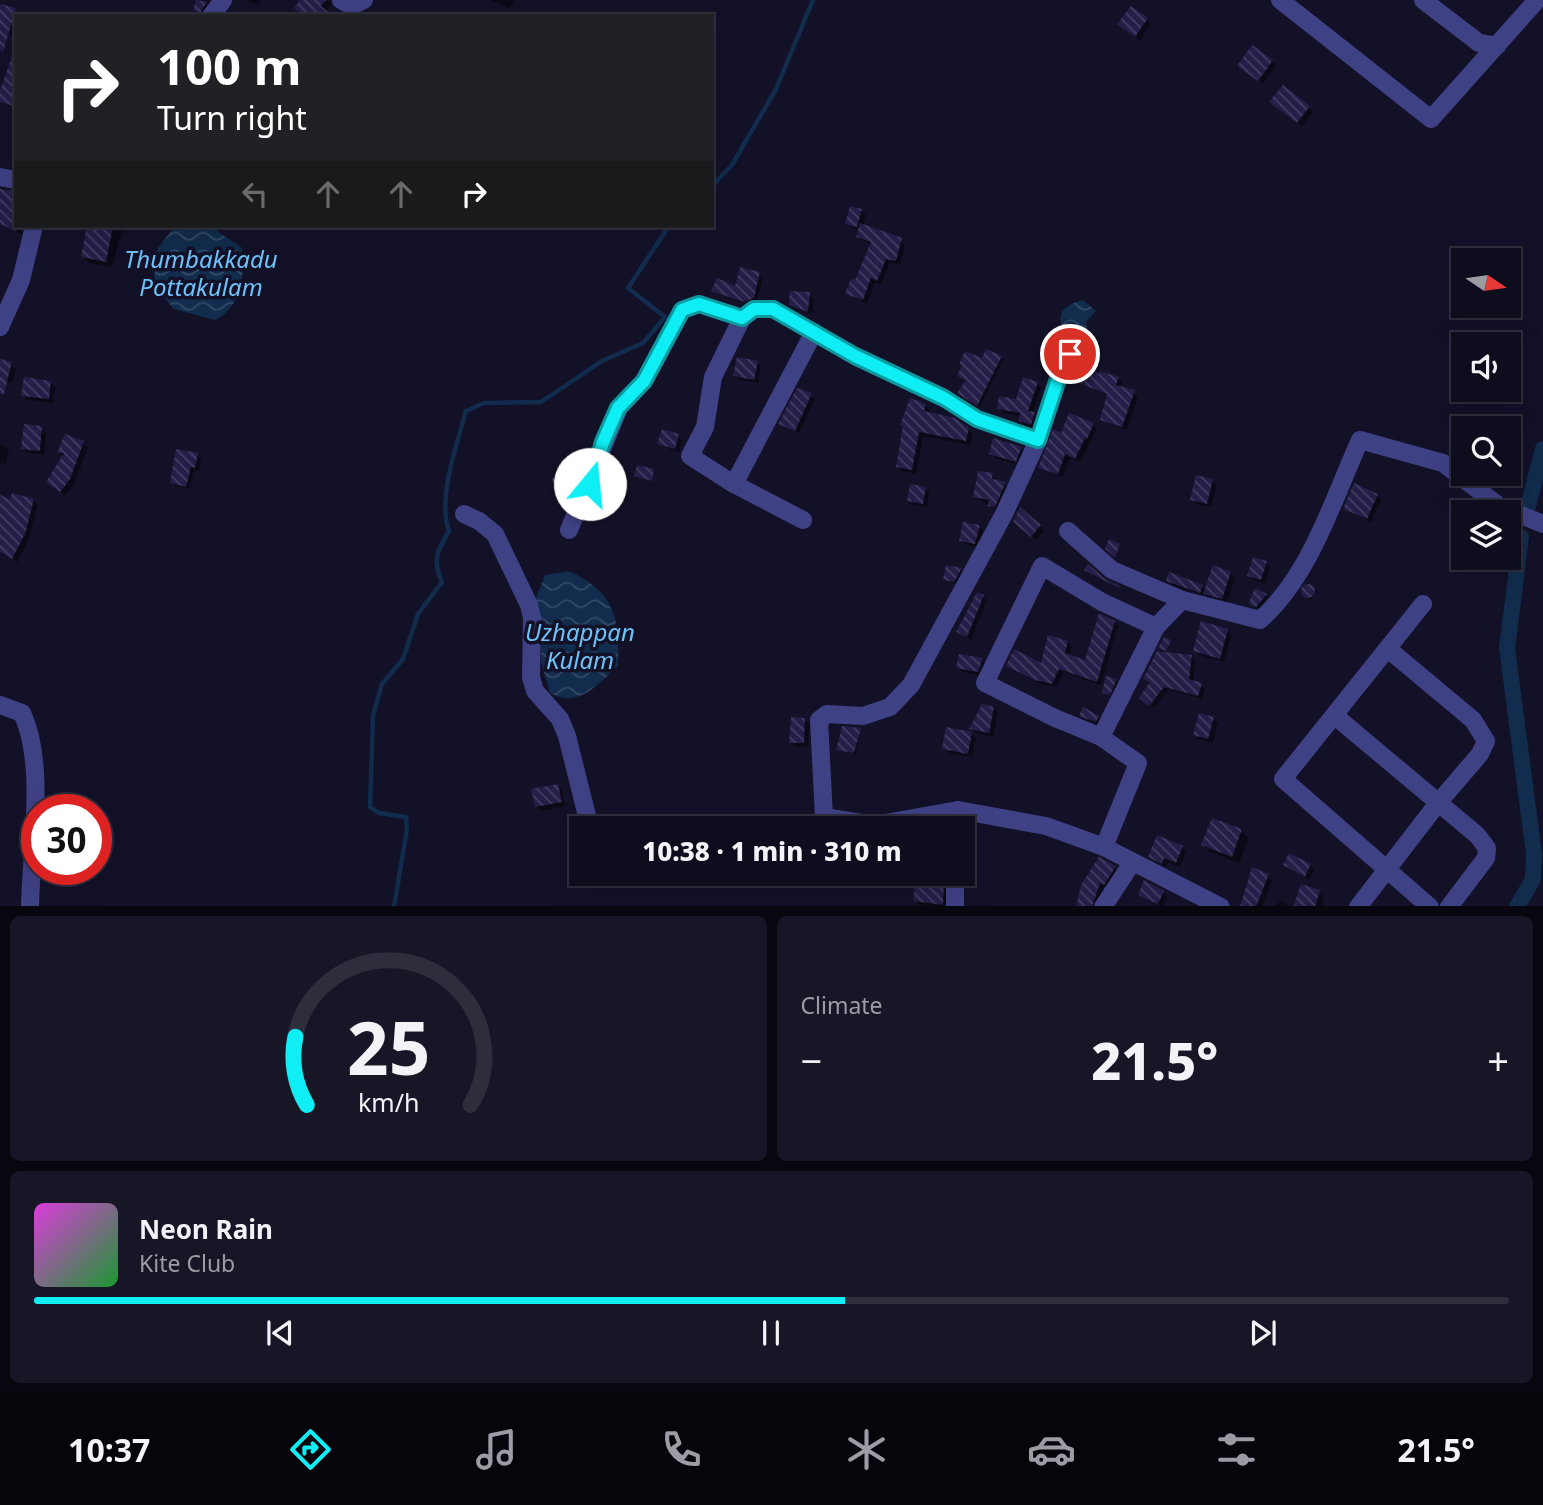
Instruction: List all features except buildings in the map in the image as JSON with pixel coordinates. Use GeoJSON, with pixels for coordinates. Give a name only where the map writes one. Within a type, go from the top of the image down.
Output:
{"type":"FeatureCollection","features":[{"type":"Feature","properties":{"kind":"street"},"geometry":{"type":"LineString","coordinates":[[341,0],[352,6],[364,0]]}},
{"type":"Feature","properties":{"kind":"street"},"geometry":{"type":"LineString","coordinates":[[1280,0],[1431,119],[1537,0]]}},
{"type":"Feature","properties":{"kind":"street"},"geometry":{"type":"LineString","coordinates":[[1423,0],[1479,43],[1497,46]]}},
{"type":"Feature","properties":{"kind":"street"},"geometry":{"type":"LineString","coordinates":[[0,327],[21,280],[34,228]]}},
{"type":"Feature","properties":{"kind":"street"},"geometry":{"type":"LineString","coordinates":[[569,530],[618,408],[644,381],[682,310],[699,304],[742,318]]}},
{"type":"Feature","properties":{"kind":"street"},"geometry":{"type":"LineString","coordinates":[[803,520],[734,484],[690,456],[705,427],[713,377],[742,318],[754,309],[773,309],[889,375],[944,398],[977,419],[1038,440]]}},
{"type":"Feature","properties":{"kind":"street"},"geometry":{"type":"LineString","coordinates":[[734,484],[814,332]]}},
{"type":"Feature","properties":{"kind":"street"},"geometry":{"type":"LineString","coordinates":[[819,816],[819,720],[827,713],[863,716],[890,707],[911,685],[1004,514],[1038,440],[1058,379],[1070,354]]}},
{"type":"Feature","properties":{"kind":"street"},"geometry":{"type":"LineString","coordinates":[[1068,531],[1112,570],[1182,600],[1260,620],[1275,607],[1304,563],[1360,440],[1443,463],[1499,506],[1543,524]]}},
{"type":"Feature","properties":{"kind":"street"},"geometry":{"type":"LineString","coordinates":[[464,514],[479,521],[495,534],[528,605],[532,618],[531,677],[535,691],[560,719],[567,736],[587,816]]}},
{"type":"Feature","properties":{"kind":"street"},"geometry":{"type":"LineString","coordinates":[[1104,847],[1138,763],[1101,737],[985,683],[1042,566],[1102,602],[1156,627]]}},
{"type":"Feature","properties":{"kind":"street"},"geometry":{"type":"LineString","coordinates":[[1101,737],[1156,627],[1182,600]]}},
{"type":"Feature","properties":{"kind":"street"},"geometry":{"type":"LineString","coordinates":[[1423,604],[1283,779],[1430,906]]}},
{"type":"Feature","properties":{"kind":"street"},"geometry":{"type":"LineString","coordinates":[[1358,906],[1480,754],[1486,741],[1473,720],[1388,649]]}},
{"type":"Feature","properties":{"kind":"street"},"geometry":{"type":"LineString","coordinates":[[0,705],[23,713],[32,733],[36,775],[30,906]]}},
{"type":"Feature","properties":{"kind":"street"},"geometry":{"type":"LineString","coordinates":[[1335,716],[1488,848],[1486,858],[1449,906]]}},
{"type":"Feature","properties":{"kind":"street"},"geometry":{"type":"LineString","coordinates":[[975,820],[1046,826],[1104,847],[1221,906]]}},
{"type":"Feature","properties":{"kind":"street"},"geometry":{"type":"LineString","coordinates":[[1103,906],[1132,863]]}},
{"type":"Feature","properties":{"kind":"street"},"geometry":{"type":"LineString","coordinates":[[955,886],[955,906]]}},
{"type":"Feature","properties":{"kind":"water","name":"Thumbakkadu Pottakulam"},"geometry":{"type":"Polygon","coordinates":[[[173,228],[213,228],[242,248],[240,289],[224,314],[215,320],[174,309],[160,293],[154,277],[158,248],[173,228]]]}},
{"type":"Feature","properties":{"kind":"water"},"geometry":{"type":"Polygon","coordinates":[[[1083,300],[1096,311],[1086,322],[1088,338],[1064,341],[1061,315],[1067,307],[1083,300]]]}},
{"type":"Feature","properties":{"kind":"water","name":"Uzhappan Kulam"},"geometry":{"type":"Polygon","coordinates":[[[569,571],[596,588],[612,609],[618,634],[618,666],[587,693],[569,698],[550,693],[541,661],[541,628],[536,598],[545,575],[569,571]]]}},
{"type":"Feature","properties":{"kind":"waterway"},"geometry":{"type":"LineString","coordinates":[[714,184],[732,165],[776,89],[813,0]]}},
{"type":"Feature","properties":{"kind":"waterway"},"geometry":{"type":"LineString","coordinates":[[394,906],[407,829],[406,817],[379,813],[370,807],[373,715],[382,684],[403,659],[418,614],[442,582],[437,562],[439,550],[449,531],[445,504],[447,488],[466,411],[484,403],[541,402],[602,361],[643,343],[665,317],[628,288],[668,228]]}},
{"type":"Feature","properties":{"kind":"waterway"},"geometry":{"type":"LineString","coordinates":[[1527,510],[1543,449]]}},
{"type":"Feature","properties":{"kind":"waterway"},"geometry":{"type":"LineString","coordinates":[[1517,570],[1507,648],[1534,854],[1533,879],[1518,906]]}},
{"type":"Feature","properties":{"kind":"route"},"geometry":{"type":"LineString","coordinates":[[590,484],[603,442],[618,408],[644,381],[682,310],[699,304],[731,317],[742,318],[754,309],[773,309],[889,375],[944,398],[977,419],[1038,440],[1058,379],[1070,354]]}}]}
